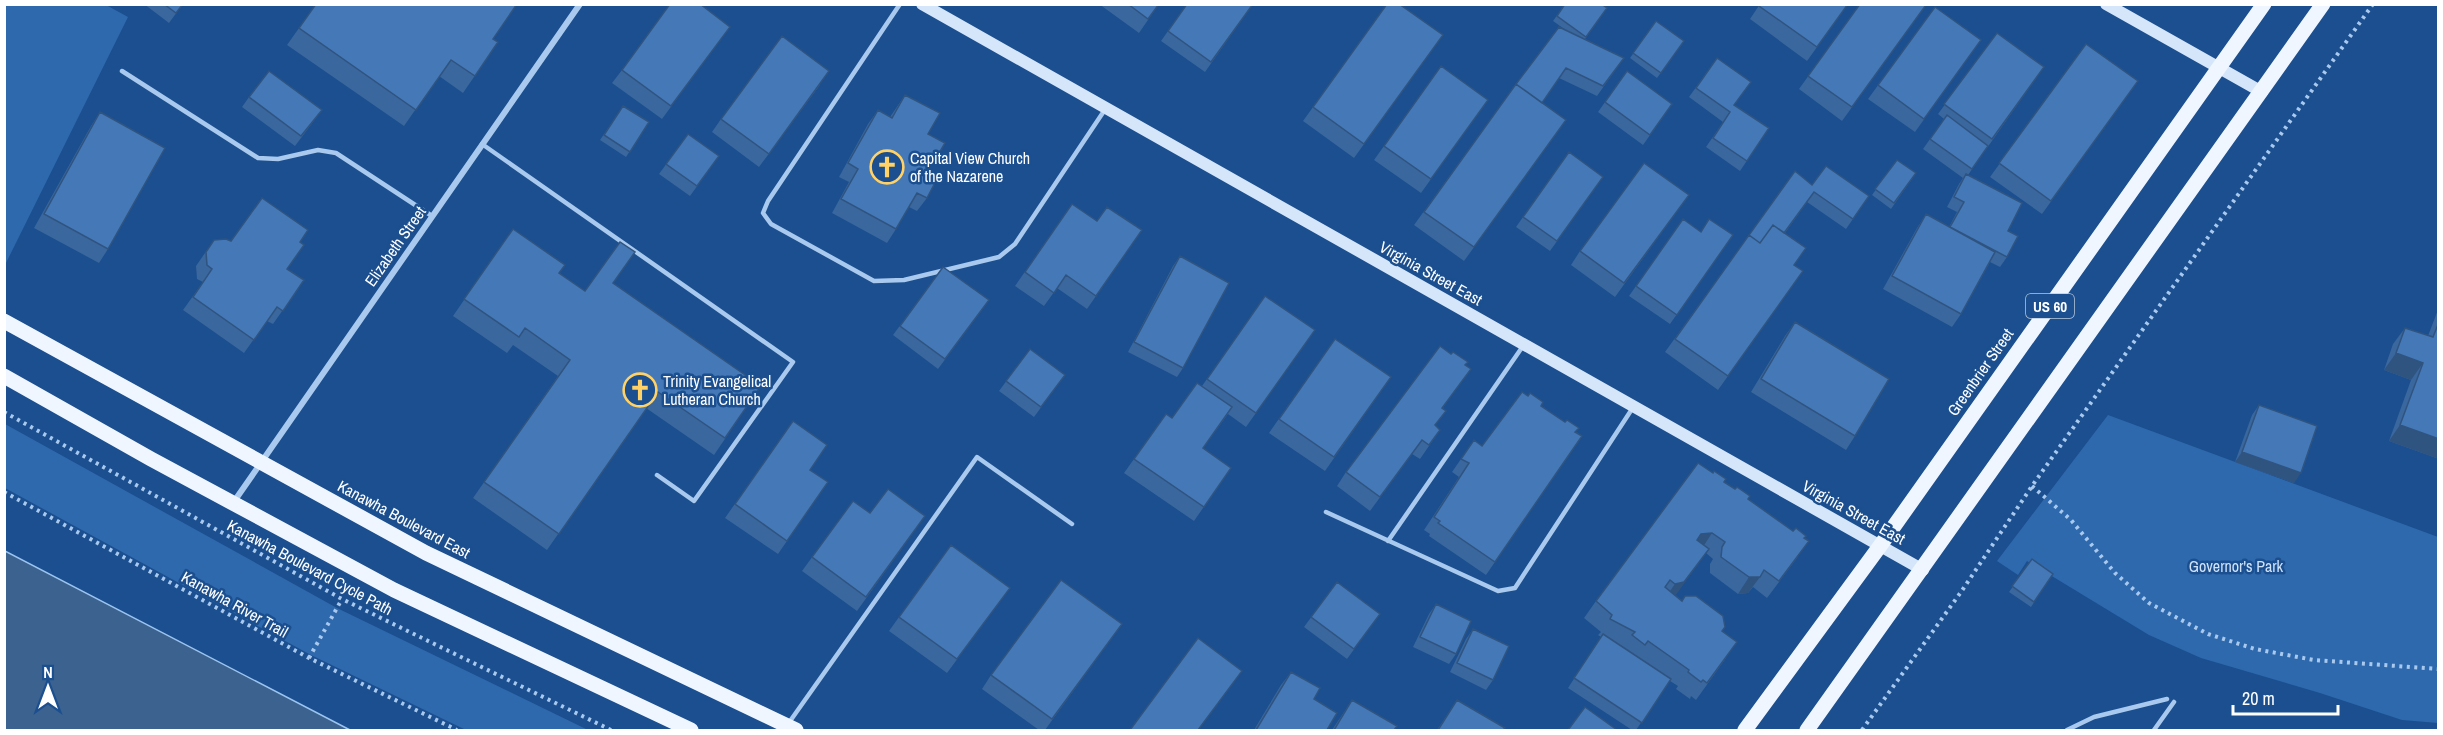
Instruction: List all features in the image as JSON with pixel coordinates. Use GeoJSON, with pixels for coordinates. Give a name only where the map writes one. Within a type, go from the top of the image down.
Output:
{"type":"FeatureCollection","features":[{"type":"Feature","properties":{"kind":"main road","name":"Virginia Street East"},"geometry":{"type":"LineString","coordinates":[[922,4],[1923,570]]}},
{"type":"Feature","properties":{"kind":"main road"},"geometry":{"type":"LineString","coordinates":[[2106,4],[2262,92]]}},
{"type":"Feature","properties":{"kind":"main road","name":"Greenbrier Street"},"geometry":{"type":"LineString","coordinates":[[1745,730],[1880,546],[2265,4]]}},
{"type":"Feature","properties":{"kind":"main road","name":"US 60"},"geometry":{"type":"LineString","coordinates":[[1807,730],[1923,570],[2323,4]]}},
{"type":"Feature","properties":{"kind":"main road","name":"Kanawha Boulevard East"},"geometry":{"type":"LineString","coordinates":[[4,321],[426,553],[792,728]]}},
{"type":"Feature","properties":{"kind":"main road"},"geometry":{"type":"LineString","coordinates":[[4,376],[394,590],[691,730]]}},
{"type":"Feature","properties":{"kind":"street","name":"Elizabeth Street"},"geometry":{"type":"LineString","coordinates":[[232,503],[580,4]]}},
{"type":"Feature","properties":{"kind":"lane"},"geometry":{"type":"LineString","coordinates":[[900,4],[768,201],[763,213],[771,224],[874,281],[904,280],[999,257],[1015,244],[1106,108]]}},
{"type":"Feature","properties":{"kind":"lane"},"geometry":{"type":"LineString","coordinates":[[122,71],[258,159],[278,159],[318,150],[336,153],[432,216]]}},
{"type":"Feature","properties":{"kind":"lane"},"geometry":{"type":"LineString","coordinates":[[482,144],[793,362],[694,501],[657,475]]}},
{"type":"Feature","properties":{"kind":"lane"},"geometry":{"type":"LineString","coordinates":[[1388,541],[1524,345]]}},
{"type":"Feature","properties":{"kind":"lane"},"geometry":{"type":"LineString","coordinates":[[1326,512],[1498,591],[1515,588],[1634,406]]}},
{"type":"Feature","properties":{"kind":"lane"},"geometry":{"type":"LineString","coordinates":[[792,728],[977,457],[1072,524]]}},
{"type":"Feature","properties":{"kind":"lane"},"geometry":{"type":"LineString","coordinates":[[2067,730],[2094,717],[2167,699]]}},
{"type":"Feature","properties":{"kind":"lane"},"geometry":{"type":"LineString","coordinates":[[2154,730],[2174,702]]}},
{"type":"Feature","properties":{"kind":"path"},"geometry":{"type":"LineString","coordinates":[[1862,730],[2373,4]]}},
{"type":"Feature","properties":{"kind":"path","name":"Kanawha Boulevard Cycle Path"},"geometry":{"type":"LineString","coordinates":[[4,412],[342,599],[611,730]]}},
{"type":"Feature","properties":{"kind":"path"},"geometry":{"type":"LineString","coordinates":[[2032,486],[2071,520],[2115,573],[2149,603],[2208,634],[2255,649],[2313,660],[2439,669]]}},
{"type":"Feature","properties":{"kind":"path","name":"Kanawha River Trail"},"geometry":{"type":"LineString","coordinates":[[4,492],[309,658],[457,730]]}},
{"type":"Feature","properties":{"kind":"path"},"geometry":{"type":"LineString","coordinates":[[309,658],[342,599]]}},
{"type":"Feature","properties":{"kind":"green space"},"geometry":{"type":"Polygon","coordinates":[[[5,4],[106,5],[128,17],[5,265],[5,4]]]}},
{"type":"Feature","properties":{"kind":"green space","name":"Governor's Park"},"geometry":{"type":"Polygon","coordinates":[[[2108,415],[2438,537],[2438,723],[2402,720],[2201,658],[2149,635],[2027,561],[2018,575],[1997,561],[2108,415]]]}},
{"type":"Feature","properties":{"kind":"green space"},"geometry":{"type":"Polygon","coordinates":[[[5,424],[337,608],[588,730],[466,730],[311,655],[5,488],[5,424]]]}},
{"type":"Feature","properties":{"kind":"shaded area"},"geometry":{"type":"Polygon","coordinates":[[[5,551],[350,730],[5,730],[5,551]]]}},
{"type":"Feature","properties":{"kind":"building"},"geometry":{"type":"Polygon","coordinates":[[[164,4],[183,4],[176,13],[164,4]]]}},
{"type":"Feature","properties":{"kind":"building"},"geometry":{"type":"Polygon","coordinates":[[[316,4],[517,4],[493,39],[498,42],[475,76],[451,60],[416,110],[299,28],[316,4]]]}},
{"type":"Feature","properties":{"kind":"building"},"geometry":{"type":"Polygon","coordinates":[[[670,4],[700,4],[730,27],[671,106],[622,70],[670,4]]]}},
{"type":"Feature","properties":{"kind":"building"},"geometry":{"type":"Polygon","coordinates":[[[1128,4],[1159,4],[1148,19],[1128,4]]]}},
{"type":"Feature","properties":{"kind":"building"},"geometry":{"type":"Polygon","coordinates":[[[1187,4],[1253,4],[1211,62],[1168,31],[1187,4]]]}},
{"type":"Feature","properties":{"kind":"building"},"geometry":{"type":"Polygon","coordinates":[[[1387,4],[1399,4],[1443,35],[1364,144],[1313,107],[1387,4]]]}},
{"type":"Feature","properties":{"kind":"building"},"geometry":{"type":"Polygon","coordinates":[[[1565,4],[1601,4],[1607,8],[1586,37],[1557,16],[1565,4]]]}},
{"type":"Feature","properties":{"kind":"building"},"geometry":{"type":"Polygon","coordinates":[[[1760,4],[1848,4],[1817,47],[1759,6],[1760,4]]]}},
{"type":"Feature","properties":{"kind":"building"},"geometry":{"type":"Polygon","coordinates":[[[1860,4],[1926,5],[1852,107],[1808,76],[1860,4]]]}},
{"type":"Feature","properties":{"kind":"building"},"geometry":{"type":"Polygon","coordinates":[[[1935,7],[1981,40],[1924,119],[1878,85],[1935,7]]]}},
{"type":"Feature","properties":{"kind":"building"},"geometry":{"type":"Polygon","coordinates":[[[1656,21],[1684,41],[1661,73],[1633,53],[1656,21]]]}},
{"type":"Feature","properties":{"kind":"building"},"geometry":{"type":"Polygon","coordinates":[[[1559,27],[1624,58],[1603,86],[1566,68],[1542,103],[1516,84],[1559,27]]]}},
{"type":"Feature","properties":{"kind":"building"},"geometry":{"type":"Polygon","coordinates":[[[1997,33],[2044,67],[1992,139],[1944,104],[1997,33]]]}},
{"type":"Feature","properties":{"kind":"building"},"geometry":{"type":"Polygon","coordinates":[[[782,36],[829,71],[769,154],[721,119],[782,36]]]}},
{"type":"Feature","properties":{"kind":"building"},"geometry":{"type":"Polygon","coordinates":[[[2086,44],[2138,81],[2051,201],[1999,163],[2086,44]]]}},
{"type":"Feature","properties":{"kind":"building"},"geometry":{"type":"Polygon","coordinates":[[[1717,58],[1751,82],[1734,105],[1769,128],[1747,161],[1713,138],[1730,112],[1696,88],[1717,58]]]}},
{"type":"Feature","properties":{"kind":"building"},"geometry":{"type":"Polygon","coordinates":[[[1441,66],[1488,100],[1431,179],[1384,146],[1441,66]]]}},
{"type":"Feature","properties":{"kind":"building"},"geometry":{"type":"Polygon","coordinates":[[[269,71],[322,110],[301,136],[249,97],[269,71]]]}},
{"type":"Feature","properties":{"kind":"building"},"geometry":{"type":"Polygon","coordinates":[[[1627,71],[1672,104],[1650,135],[1605,102],[1627,71]]]}},
{"type":"Feature","properties":{"kind":"building"},"geometry":{"type":"Polygon","coordinates":[[[1516,84],[1566,120],[1474,247],[1424,212],[1516,84]]]}},
{"type":"Feature","properties":{"kind":"building","name":"Capital View Church of the Nazarene"},"geometry":{"type":"Polygon","coordinates":[[[905,95],[940,113],[928,134],[945,143],[928,172],[938,177],[927,198],[917,193],[896,229],[841,199],[858,169],[848,163],[878,110],[892,118],[905,95]]]}},
{"type":"Feature","properties":{"kind":"building"},"geometry":{"type":"Polygon","coordinates":[[[623,106],[649,122],[630,152],[604,135],[623,106]]]}},
{"type":"Feature","properties":{"kind":"building"},"geometry":{"type":"Polygon","coordinates":[[[100,112],[165,148],[108,249],[44,214],[100,112]]]}},
{"type":"Feature","properties":{"kind":"building"},"geometry":{"type":"Polygon","coordinates":[[[1947,115],[1988,146],[1972,169],[1930,139],[1947,115]]]}},
{"type":"Feature","properties":{"kind":"building"},"geometry":{"type":"Polygon","coordinates":[[[688,134],[719,156],[697,186],[666,164],[688,134]]]}},
{"type":"Feature","properties":{"kind":"building"},"geometry":{"type":"Polygon","coordinates":[[[1569,152],[1603,177],[1557,241],[1523,217],[1569,152]]]}},
{"type":"Feature","properties":{"kind":"building"},"geometry":{"type":"Polygon","coordinates":[[[1897,160],[1916,173],[1894,203],[1875,189],[1897,160]]]}},
{"type":"Feature","properties":{"kind":"building"},"geometry":{"type":"Polygon","coordinates":[[[1644,163],[1689,195],[1624,283],[1580,251],[1644,163]]]}},
{"type":"Feature","properties":{"kind":"building"},"geometry":{"type":"Polygon","coordinates":[[[1826,166],[1869,196],[1853,219],[1814,192],[1784,233],[1773,225],[1760,243],[1749,235],[1795,171],[1812,185],[1826,166]]]}},
{"type":"Feature","properties":{"kind":"building"},"geometry":{"type":"Polygon","coordinates":[[[1966,174],[2022,203],[2008,231],[2018,236],[2007,257],[1950,227],[1964,202],[1954,197],[1966,174]]]}},
{"type":"Feature","properties":{"kind":"building"},"geometry":{"type":"Polygon","coordinates":[[[262,198],[308,230],[300,242],[304,245],[287,269],[304,280],[283,311],[277,307],[254,340],[193,297],[212,269],[207,265],[206,252],[214,240],[231,241],[262,198]]]}},
{"type":"Feature","properties":{"kind":"building"},"geometry":{"type":"Polygon","coordinates":[[[1072,204],[1097,221],[1107,207],[1142,230],[1096,296],[1066,275],[1054,293],[1025,272],[1072,204]]]}},
{"type":"Feature","properties":{"kind":"building"},"geometry":{"type":"Polygon","coordinates":[[[1926,214],[1995,252],[1961,314],[1892,276],[1926,214]]]}},
{"type":"Feature","properties":{"kind":"building"},"geometry":{"type":"Polygon","coordinates":[[[1683,219],[1701,232],[1709,219],[1733,235],[1677,315],[1636,286],[1683,219]]]}},
{"type":"Feature","properties":{"kind":"building"},"geometry":{"type":"Polygon","coordinates":[[[1773,225],[1806,248],[1794,265],[1803,271],[1728,376],[1675,339],[1749,235],[1760,243],[1773,225]]]}},
{"type":"Feature","properties":{"kind":"building","name":"Trinity Evangelical Lutheran Church"},"geometry":{"type":"Polygon","coordinates":[[[513,229],[565,265],[559,273],[585,291],[620,242],[635,252],[613,283],[761,386],[725,438],[658,392],[559,534],[484,482],[570,360],[525,328],[519,337],[464,299],[513,229]]]}},
{"type":"Feature","properties":{"kind":"building"},"geometry":{"type":"Polygon","coordinates":[[[1180,256],[1229,283],[1183,368],[1134,342],[1180,256]]]}},
{"type":"Feature","properties":{"kind":"building"},"geometry":{"type":"Polygon","coordinates":[[[943,267],[989,300],[945,359],[900,326],[943,267]]]}},
{"type":"Feature","properties":{"kind":"building"},"geometry":{"type":"Polygon","coordinates":[[[1265,296],[1315,330],[1256,413],[1207,379],[1265,296]]]}},
{"type":"Feature","properties":{"kind":"building"},"geometry":{"type":"Polygon","coordinates":[[[1795,322],[1889,379],[1855,436],[1761,379],[1795,322]]]}},
{"type":"Feature","properties":{"kind":"building"},"geometry":{"type":"Polygon","coordinates":[[[2439,322],[2439,439],[2400,425],[2423,363],[2396,353],[2405,328],[2433,337],[2439,322]]]}},
{"type":"Feature","properties":{"kind":"building"},"geometry":{"type":"Polygon","coordinates":[[[1335,339],[1391,377],[1334,457],[1279,419],[1335,339]]]}},
{"type":"Feature","properties":{"kind":"building"},"geometry":{"type":"Polygon","coordinates":[[[1440,346],[1468,362],[1465,365],[1471,369],[1442,408],[1446,411],[1435,425],[1440,430],[1429,445],[1422,440],[1380,497],[1346,472],[1440,346]]]}},
{"type":"Feature","properties":{"kind":"building"},"geometry":{"type":"Polygon","coordinates":[[[1030,349],[1065,375],[1041,407],[1006,381],[1030,349]]]}},
{"type":"Feature","properties":{"kind":"building"},"geometry":{"type":"Polygon","coordinates":[[[1197,383],[1232,407],[1203,448],[1231,468],[1204,507],[1134,459],[1166,414],[1172,418],[1197,383]]]}},
{"type":"Feature","properties":{"kind":"building"},"geometry":{"type":"Polygon","coordinates":[[[1522,392],[1528,396],[1530,393],[1543,402],[1541,406],[1565,422],[1567,420],[1579,428],[1575,432],[1582,436],[1495,562],[1438,523],[1440,521],[1434,517],[1469,463],[1461,459],[1474,440],[1482,446],[1522,392]]]}},
{"type":"Feature","properties":{"kind":"building"},"geometry":{"type":"Polygon","coordinates":[[[2259,405],[2317,426],[2301,473],[2242,452],[2259,405]]]}},
{"type":"Feature","properties":{"kind":"building"},"geometry":{"type":"Polygon","coordinates":[[[793,421],[827,445],[810,470],[828,482],[787,541],[735,504],[793,421]]]}},
{"type":"Feature","properties":{"kind":"building"},"geometry":{"type":"Polygon","coordinates":[[[1698,463],[1726,479],[1724,482],[1735,489],[1737,487],[1750,496],[1748,499],[1793,531],[1796,528],[1809,541],[1779,581],[1764,570],[1760,577],[1749,577],[1721,557],[1725,542],[1712,533],[1701,534],[1697,540],[1709,549],[1684,582],[1675,584],[1670,580],[1665,587],[1682,601],[1685,596],[1696,596],[1723,616],[1725,627],[1722,631],[1737,642],[1707,683],[1703,680],[1701,682],[1688,672],[1689,670],[1648,641],[1645,645],[1632,635],[1635,632],[1610,619],[1612,615],[1596,601],[1698,463]]]}},
{"type":"Feature","properties":{"kind":"building"},"geometry":{"type":"Polygon","coordinates":[[[888,489],[925,516],[866,597],[812,557],[853,501],[870,513],[888,489]]]}},
{"type":"Feature","properties":{"kind":"building"},"geometry":{"type":"Polygon","coordinates":[[[951,545],[1010,588],[957,659],[899,617],[951,545]]]}},
{"type":"Feature","properties":{"kind":"building"},"geometry":{"type":"Polygon","coordinates":[[[2032,559],[2053,574],[2034,602],[2012,586],[2032,559]]]}},
{"type":"Feature","properties":{"kind":"building"},"geometry":{"type":"Polygon","coordinates":[[[1061,580],[1122,624],[1052,719],[991,675],[1061,580]]]}},
{"type":"Feature","properties":{"kind":"building"},"geometry":{"type":"Polygon","coordinates":[[[1337,582],[1380,614],[1354,649],[1311,617],[1337,582]]]}},
{"type":"Feature","properties":{"kind":"building"},"geometry":{"type":"Polygon","coordinates":[[[1436,604],[1471,621],[1456,654],[1420,637],[1436,604]]]}},
{"type":"Feature","properties":{"kind":"building"},"geometry":{"type":"Polygon","coordinates":[[[1473,629],[1509,646],[1493,680],[1457,663],[1473,629]]]}},
{"type":"Feature","properties":{"kind":"building"},"geometry":{"type":"Polygon","coordinates":[[[1603,634],[1671,679],[1642,723],[1574,678],[1603,634]]]}},
{"type":"Feature","properties":{"kind":"building"},"geometry":{"type":"Polygon","coordinates":[[[1198,638],[1242,671],[1198,730],[1130,730],[1198,638]]]}},
{"type":"Feature","properties":{"kind":"building"},"geometry":{"type":"Polygon","coordinates":[[[1291,672],[1320,688],[1314,699],[1337,713],[1327,730],[1256,730],[1291,672]]]}},
{"type":"Feature","properties":{"kind":"building"},"geometry":{"type":"Polygon","coordinates":[[[1352,700],[1397,726],[1394,730],[1334,730],[1352,700]]]}},
{"type":"Feature","properties":{"kind":"building"},"geometry":{"type":"Polygon","coordinates":[[[1457,700],[1505,728],[1503,730],[1438,730],[1457,700]]]}},
{"type":"Feature","properties":{"kind":"building"},"geometry":{"type":"Polygon","coordinates":[[[1585,707],[1617,730],[1568,730],[1585,707]]]}},
{"type":"Feature","properties":{"kind":"place","name":"Capital View Church of the Nazarene"},"geometry":{"type":"Point","coordinates":[887,167]}},
{"type":"Feature","properties":{"kind":"place","name":"Trinity Evangelical Lutheran Church"},"geometry":{"type":"Point","coordinates":[640,390]}}]}
